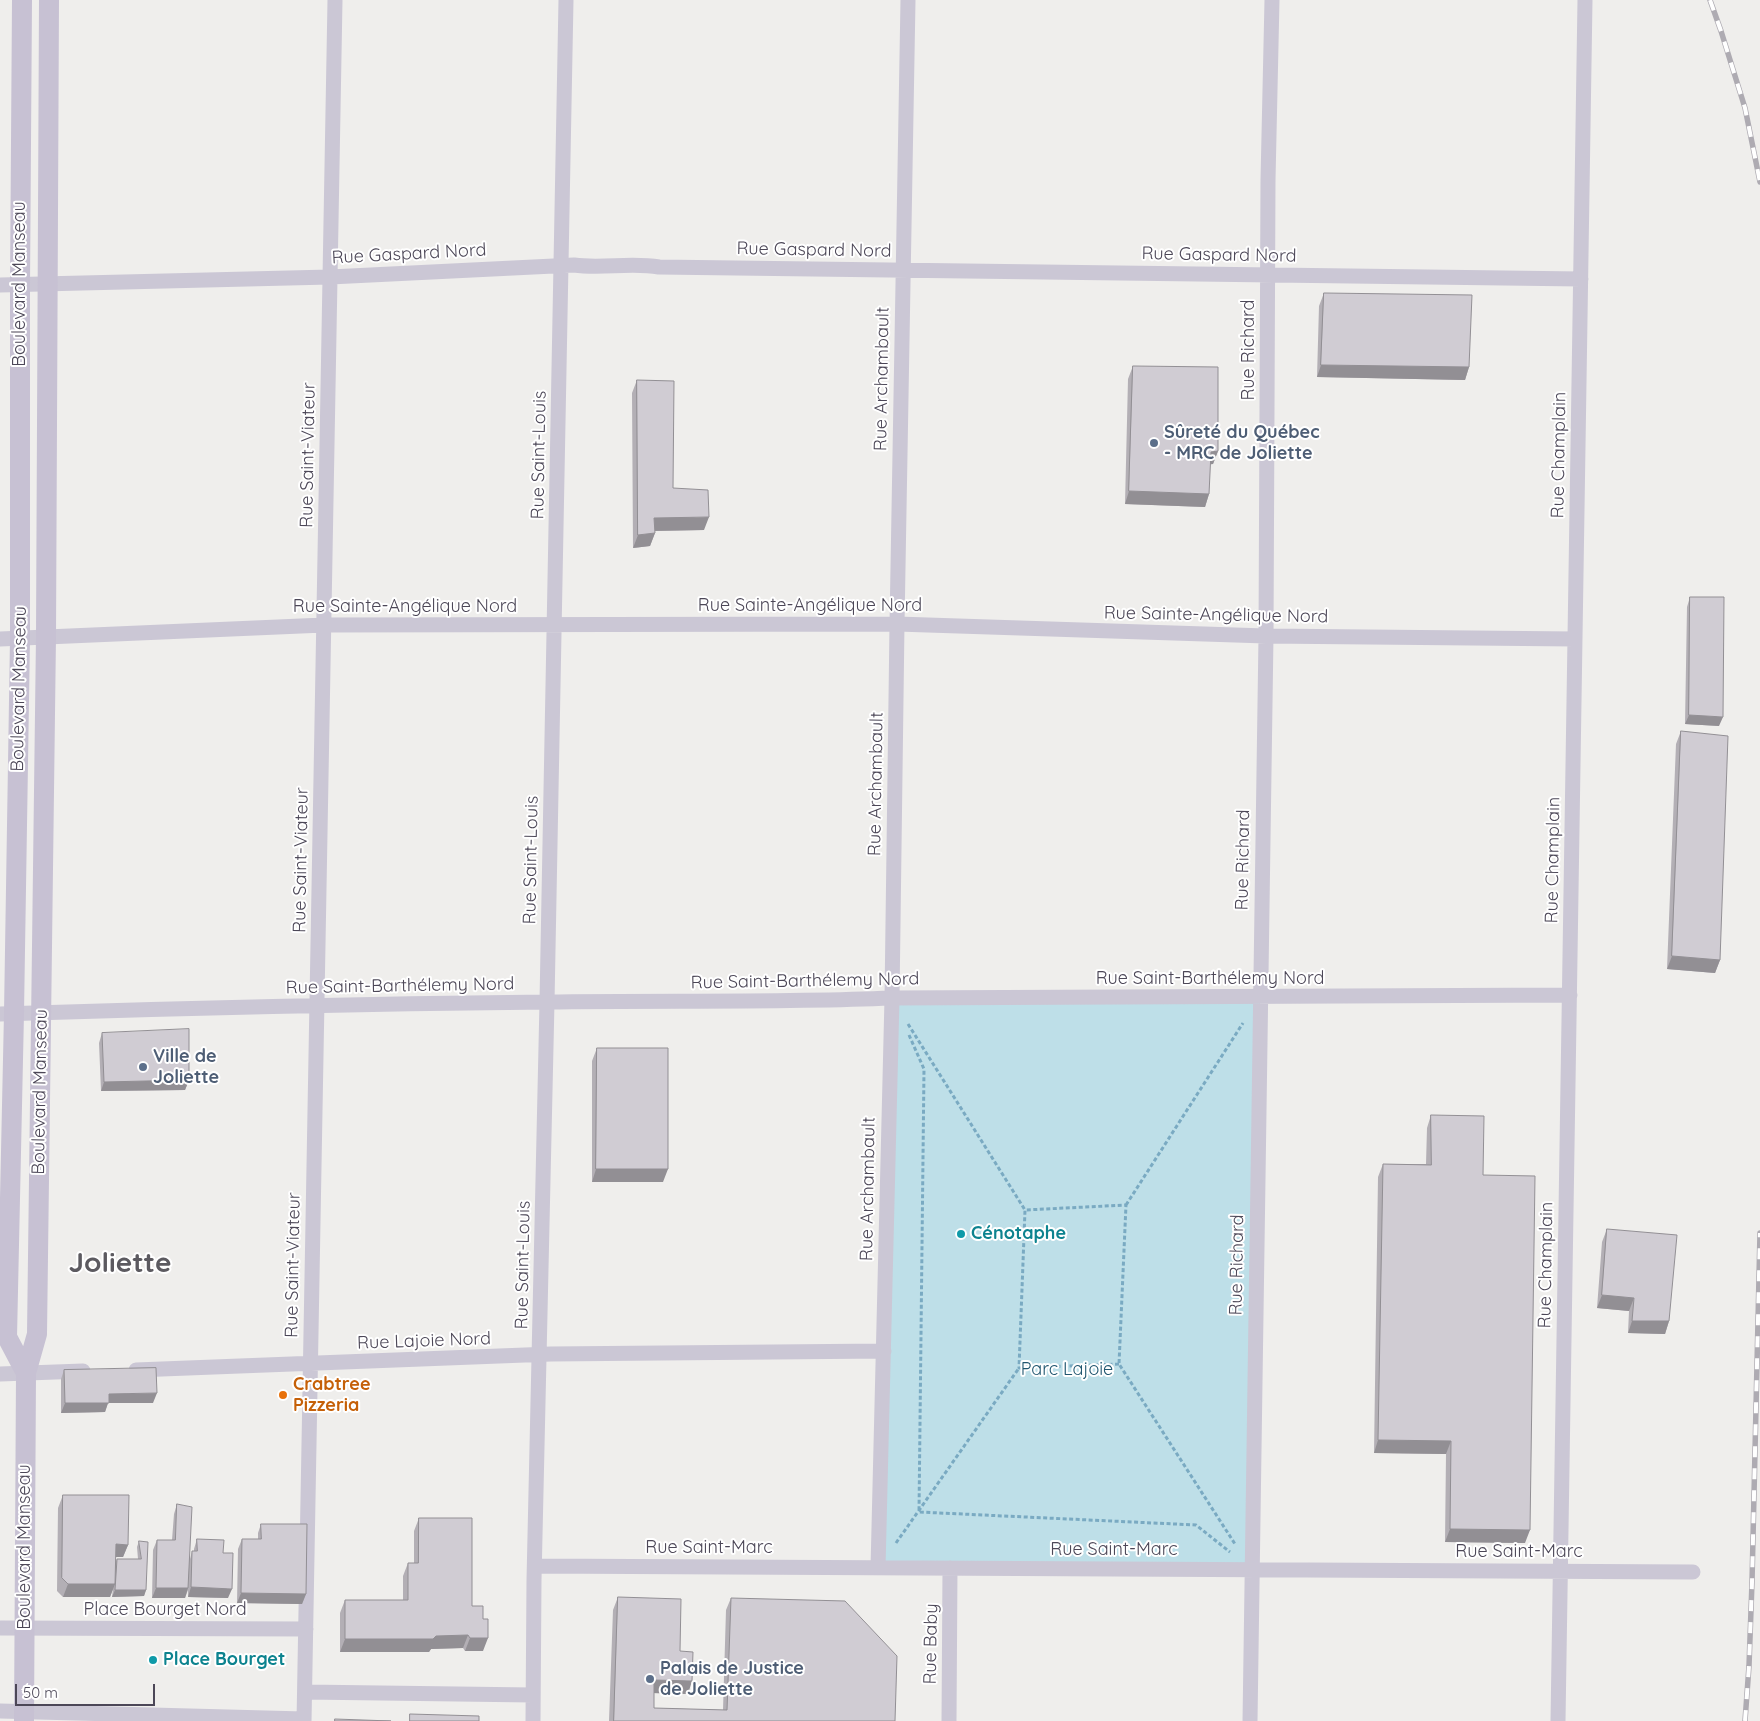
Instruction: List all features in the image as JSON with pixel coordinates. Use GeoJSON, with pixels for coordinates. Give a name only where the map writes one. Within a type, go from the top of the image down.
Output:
{"type":"FeatureCollection","features":[{"type":"Feature","properties":{"kind":"main road","name":"Boulevard Manseau"},"geometry":{"type":"LineString","coordinates":[[22,0],[10,285],[7,1337],[26,1373]]}},
{"type":"Feature","properties":{"kind":"main road","name":"Boulevard Manseau"},"geometry":{"type":"LineString","coordinates":[[24,1716],[26,1373],[37,1334],[46,636],[50,0]]}},
{"type":"Feature","properties":{"kind":"street","name":"Rue Saint-Viateur"},"geometry":{"type":"LineString","coordinates":[[304,1720],[335,0]]}},
{"type":"Feature","properties":{"kind":"street","name":"Rue Saint-Louis"},"geometry":{"type":"LineString","coordinates":[[533,1721],[534,1580],[566,0]]}},
{"type":"Feature","properties":{"kind":"street","name":"Rue Archambault"},"geometry":{"type":"LineString","coordinates":[[878,1568],[892,998],[896,624],[908,0]]}},
{"type":"Feature","properties":{"kind":"street","name":"Rue Richard"},"geometry":{"type":"LineString","coordinates":[[1250,1721],[1266,636],[1268,180],[1272,0]]}},
{"type":"Feature","properties":{"kind":"street","name":"Rue Champlain"},"geometry":{"type":"LineString","coordinates":[[1558,1721],[1586,0]]}},
{"type":"Feature","properties":{"kind":"street","name":"Rue Gaspard Nord"},"geometry":{"type":"LineString","coordinates":[[10,285],[330,277],[562,265],[623,264],[902,270],[1581,279]]}},
{"type":"Feature","properties":{"kind":"street","name":"Rue Sainte-Angélique Nord"},"geometry":{"type":"LineString","coordinates":[[10,639],[324,625],[896,624],[1266,636],[1575,639]]}},
{"type":"Feature","properties":{"kind":"street","name":"Rue Saint-Barthélemy Nord"},"geometry":{"type":"LineString","coordinates":[[7,1014],[547,1002],[892,998],[1260,998],[1570,995]]}},
{"type":"Feature","properties":{"kind":"street","name":"Rue Lajoie Nord"},"geometry":{"type":"LineString","coordinates":[[124,1370],[540,1354],[884,1351]]}},
{"type":"Feature","properties":{"kind":"street"},"geometry":{"type":"LineString","coordinates":[[0,1374],[95,1371]]}},
{"type":"Feature","properties":{"kind":"street","name":"Rue Saint-Marc"},"geometry":{"type":"LineString","coordinates":[[535,1566],[1693,1572]]}},
{"type":"Feature","properties":{"kind":"street","name":"Rue Baby"},"geometry":{"type":"LineString","coordinates":[[948,1721],[950,1568]]}},
{"type":"Feature","properties":{"kind":"street","name":"Place Bourget Nord"},"geometry":{"type":"LineString","coordinates":[[0,1628],[306,1629]]}},
{"type":"Feature","properties":{"kind":"street"},"geometry":{"type":"LineString","coordinates":[[305,1692],[533,1695]]}},
{"type":"Feature","properties":{"kind":"street"},"geometry":{"type":"LineString","coordinates":[[0,1711],[24,1716],[304,1720]]}},
{"type":"Feature","properties":{"kind":"path"},"geometry":{"type":"LineString","coordinates":[[892,998],[1025,1210],[1019,1368],[896,1544]]}},
{"type":"Feature","properties":{"kind":"path"},"geometry":{"type":"LineString","coordinates":[[892,998],[924,1069],[919,1512]]}},
{"type":"Feature","properties":{"kind":"path"},"geometry":{"type":"LineString","coordinates":[[1236,1545],[1120,1364],[1126,1205],[1244,1023]]}},
{"type":"Feature","properties":{"kind":"path"},"geometry":{"type":"LineString","coordinates":[[1025,1210],[1126,1205]]}},
{"type":"Feature","properties":{"kind":"path"},"geometry":{"type":"LineString","coordinates":[[1019,1368],[1120,1364]]}},
{"type":"Feature","properties":{"kind":"path"},"geometry":{"type":"LineString","coordinates":[[919,1512],[1196,1524],[1252,1570]]}},
{"type":"Feature","properties":{"kind":"green space","name":"Parc Lajoie"},"geometry":{"type":"Polygon","coordinates":[[[892,998],[1260,998],[1252,1570],[878,1568],[892,998]]]}},
{"type":"Feature","properties":{"kind":"building"},"geometry":{"type":"Polygon","coordinates":[[[1324,293],[1472,295],[1469,367],[1321,365],[1324,293]]]}},
{"type":"Feature","properties":{"kind":"building"},"geometry":{"type":"Polygon","coordinates":[[[1133,366],[1218,367],[1218,451],[1211,452],[1209,494],[1129,491],[1133,366]]]}},
{"type":"Feature","properties":{"kind":"building"},"geometry":{"type":"Polygon","coordinates":[[[637,380],[674,381],[673,488],[708,490],[709,517],[654,518],[655,533],[638,535],[637,380]]]}},
{"type":"Feature","properties":{"kind":"building"},"geometry":{"type":"Polygon","coordinates":[[[1690,597],[1724,597],[1723,717],[1689,715],[1690,597]]]}},
{"type":"Feature","properties":{"kind":"building"},"geometry":{"type":"Polygon","coordinates":[[[1681,731],[1728,736],[1720,960],[1672,956],[1681,731]]]}},
{"type":"Feature","properties":{"kind":"building","name":"Ville de Joliette"},"geometry":{"type":"Polygon","coordinates":[[[189,1029],[189,1080],[104,1082],[102,1033],[189,1029]]]}},
{"type":"Feature","properties":{"kind":"building"},"geometry":{"type":"Polygon","coordinates":[[[597,1048],[668,1048],[668,1169],[596,1169],[597,1048]]]}},
{"type":"Feature","properties":{"kind":"building"},"geometry":{"type":"Polygon","coordinates":[[[1431,1115],[1484,1116],[1483,1175],[1535,1176],[1530,1530],[1450,1529],[1451,1441],[1378,1440],[1383,1164],[1431,1165],[1431,1115]]]}},
{"type":"Feature","properties":{"kind":"building"},"geometry":{"type":"Polygon","coordinates":[[[1607,1229],[1677,1235],[1669,1321],[1632,1321],[1634,1298],[1602,1295],[1607,1229]]]}},
{"type":"Feature","properties":{"kind":"building"},"geometry":{"type":"Polygon","coordinates":[[[156,1368],[157,1393],[109,1394],[109,1403],[65,1403],[64,1370],[156,1368]]]}},
{"type":"Feature","properties":{"kind":"building"},"geometry":{"type":"Polygon","coordinates":[[[63,1495],[129,1495],[128,1545],[116,1544],[115,1584],[68,1584],[62,1578],[63,1495]]]}},
{"type":"Feature","properties":{"kind":"building"},"geometry":{"type":"Polygon","coordinates":[[[177,1504],[192,1507],[188,1588],[156,1588],[157,1540],[175,1540],[177,1504]]]}},
{"type":"Feature","properties":{"kind":"building"},"geometry":{"type":"Polygon","coordinates":[[[419,1518],[472,1518],[472,1606],[483,1606],[483,1619],[488,1619],[488,1638],[470,1638],[468,1635],[436,1636],[433,1639],[345,1639],[345,1600],[408,1600],[408,1563],[418,1563],[419,1518]]]}},
{"type":"Feature","properties":{"kind":"building"},"geometry":{"type":"Polygon","coordinates":[[[261,1524],[307,1524],[306,1594],[241,1593],[242,1539],[261,1539],[261,1524]]]}},
{"type":"Feature","properties":{"kind":"building"},"geometry":{"type":"Polygon","coordinates":[[[197,1539],[224,1540],[223,1553],[233,1553],[232,1589],[191,1587],[192,1551],[197,1551],[197,1539]]]}},
{"type":"Feature","properties":{"kind":"building"},"geometry":{"type":"Polygon","coordinates":[[[139,1541],[148,1542],[146,1590],[115,1590],[117,1559],[141,1559],[139,1541]]]}},
{"type":"Feature","properties":{"kind":"building"},"geometry":{"type":"Polygon","coordinates":[[[618,1597],[681,1599],[680,1651],[693,1652],[692,1681],[654,1680],[654,1708],[727,1710],[731,1598],[845,1601],[897,1656],[895,1721],[614,1721],[618,1597]]]}},
{"type":"Feature","properties":{"kind":"building"},"geometry":{"type":"Polygon","coordinates":[[[410,1714],[479,1716],[479,1721],[410,1721],[410,1714]]]}},
{"type":"Feature","properties":{"kind":"building"},"geometry":{"type":"Polygon","coordinates":[[[335,1719],[391,1721],[335,1721],[335,1719]]]}},
{"type":"Feature","properties":{"kind":"railway"},"geometry":{"type":"LineString","coordinates":[[1710,0],[1745,108],[1760,182]]}},
{"type":"Feature","properties":{"kind":"railway"},"geometry":{"type":"LineString","coordinates":[[1745,1721],[1752,1582],[1760,1233]]}},
{"type":"Feature","properties":{"kind":"place","name":"Sûreté du Québec - MRC de Joliette"},"geometry":{"type":"Point","coordinates":[1154,443]}},
{"type":"Feature","properties":{"kind":"place","name":"Ville de Joliette"},"geometry":{"type":"Point","coordinates":[143,1067]}},
{"type":"Feature","properties":{"kind":"place","name":"Cénotaphe"},"geometry":{"type":"Point","coordinates":[961,1234]}},
{"type":"Feature","properties":{"kind":"place","name":"Crabtree Pizzeria"},"geometry":{"type":"Point","coordinates":[283,1395]}},
{"type":"Feature","properties":{"kind":"place","name":"Place Bourget"},"geometry":{"type":"Point","coordinates":[153,1660]}},
{"type":"Feature","properties":{"kind":"place","name":"Palais de Justice de Joliette"},"geometry":{"type":"Point","coordinates":[650,1679]}},
{"type":"Feature","properties":{"kind":"district","name":"Joliette"},"geometry":{"type":"Point","coordinates":[120,1264]}}]}
